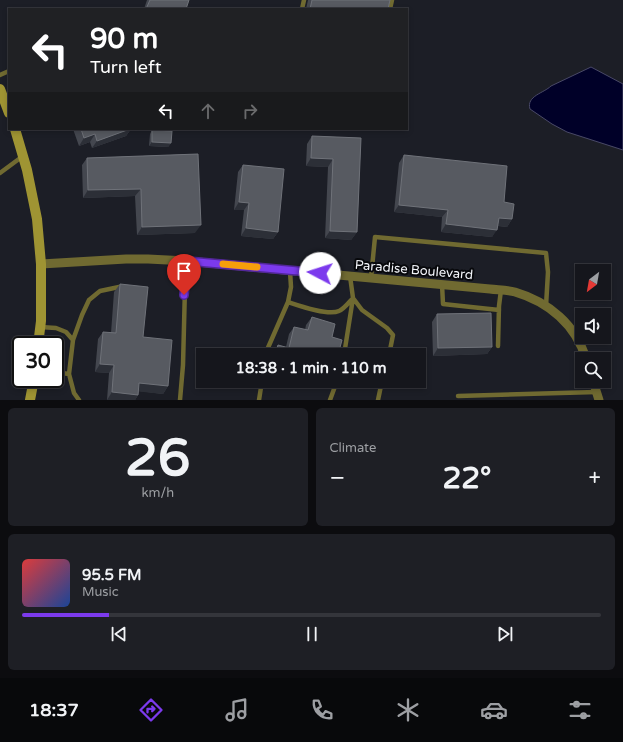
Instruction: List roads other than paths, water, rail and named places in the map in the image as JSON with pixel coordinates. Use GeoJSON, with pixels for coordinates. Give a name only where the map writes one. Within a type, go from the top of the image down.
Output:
{"type":"FeatureCollection","features":[{"type":"Feature","properties":{"kind":"main road"},"geometry":{"type":"LineString","coordinates":[[4,93],[8,109]]}},
{"type":"Feature","properties":{"kind":"main road"},"geometry":{"type":"LineString","coordinates":[[15,130],[27,170],[37,219],[41,264],[41,321],[39,336]]}},
{"type":"Feature","properties":{"kind":"main road"},"geometry":{"type":"LineString","coordinates":[[30,400],[32,388]]}},
{"type":"Feature","properties":{"kind":"street","name":"Paradise Boulevard"},"geometry":{"type":"LineString","coordinates":[[41,264],[126,259],[187,261],[502,290],[514,292],[534,299],[546,306],[566,323],[578,338],[583,352]]}},
{"type":"Feature","properties":{"kind":"lane"},"geometry":{"type":"LineString","coordinates":[[0,173],[23,156]]}},
{"type":"Feature","properties":{"kind":"lane"},"geometry":{"type":"LineString","coordinates":[[371,278],[375,237],[546,253],[548,272],[546,306]]}},
{"type":"Feature","properties":{"kind":"lane"},"geometry":{"type":"LineString","coordinates":[[180,400],[183,365],[187,261]]}},
{"type":"Feature","properties":{"kind":"lane"},"geometry":{"type":"LineString","coordinates":[[268,348],[288,302],[291,287],[290,271]]}},
{"type":"Feature","properties":{"kind":"lane"},"geometry":{"type":"LineString","coordinates":[[345,348],[353,298],[350,276]]}},
{"type":"Feature","properties":{"kind":"lane"},"geometry":{"type":"LineString","coordinates":[[442,284],[443,304],[499,310]]}},
{"type":"Feature","properties":{"kind":"lane"},"geometry":{"type":"LineString","coordinates":[[80,400],[74,393],[69,374],[73,340],[82,315],[89,300],[100,291],[126,287]]}},
{"type":"Feature","properties":{"kind":"lane"},"geometry":{"type":"LineString","coordinates":[[498,346],[499,310],[502,290]]}},
{"type":"Feature","properties":{"kind":"lane"},"geometry":{"type":"LineString","coordinates":[[288,302],[318,311],[333,312],[339,311],[353,298]]}},
{"type":"Feature","properties":{"kind":"lane"},"geometry":{"type":"LineString","coordinates":[[353,298],[362,310],[387,328],[393,335],[390,348]]}},
{"type":"Feature","properties":{"kind":"lane"},"geometry":{"type":"LineString","coordinates":[[40,327],[56,328],[66,332],[73,340]]}},
{"type":"Feature","properties":{"kind":"lane"},"geometry":{"type":"LineString","coordinates":[[64,373],[69,374]]}},
{"type":"Feature","properties":{"kind":"lane"},"geometry":{"type":"LineString","coordinates":[[259,400],[261,388]]}},
{"type":"Feature","properties":{"kind":"lane"},"geometry":{"type":"LineString","coordinates":[[330,400],[334,388]]}},
{"type":"Feature","properties":{"kind":"lane"},"geometry":{"type":"LineString","coordinates":[[378,400],[381,388]]}},
{"type":"Feature","properties":{"kind":"lane"},"geometry":{"type":"LineString","coordinates":[[458,396],[598,396]]}},
{"type":"Feature","properties":{"kind":"water"},"geometry":{"type":"Polygon","coordinates":[[[591,67],[623,84],[623,150],[567,132],[530,109],[529,105],[536,95],[551,86],[591,67]]]}}]}
